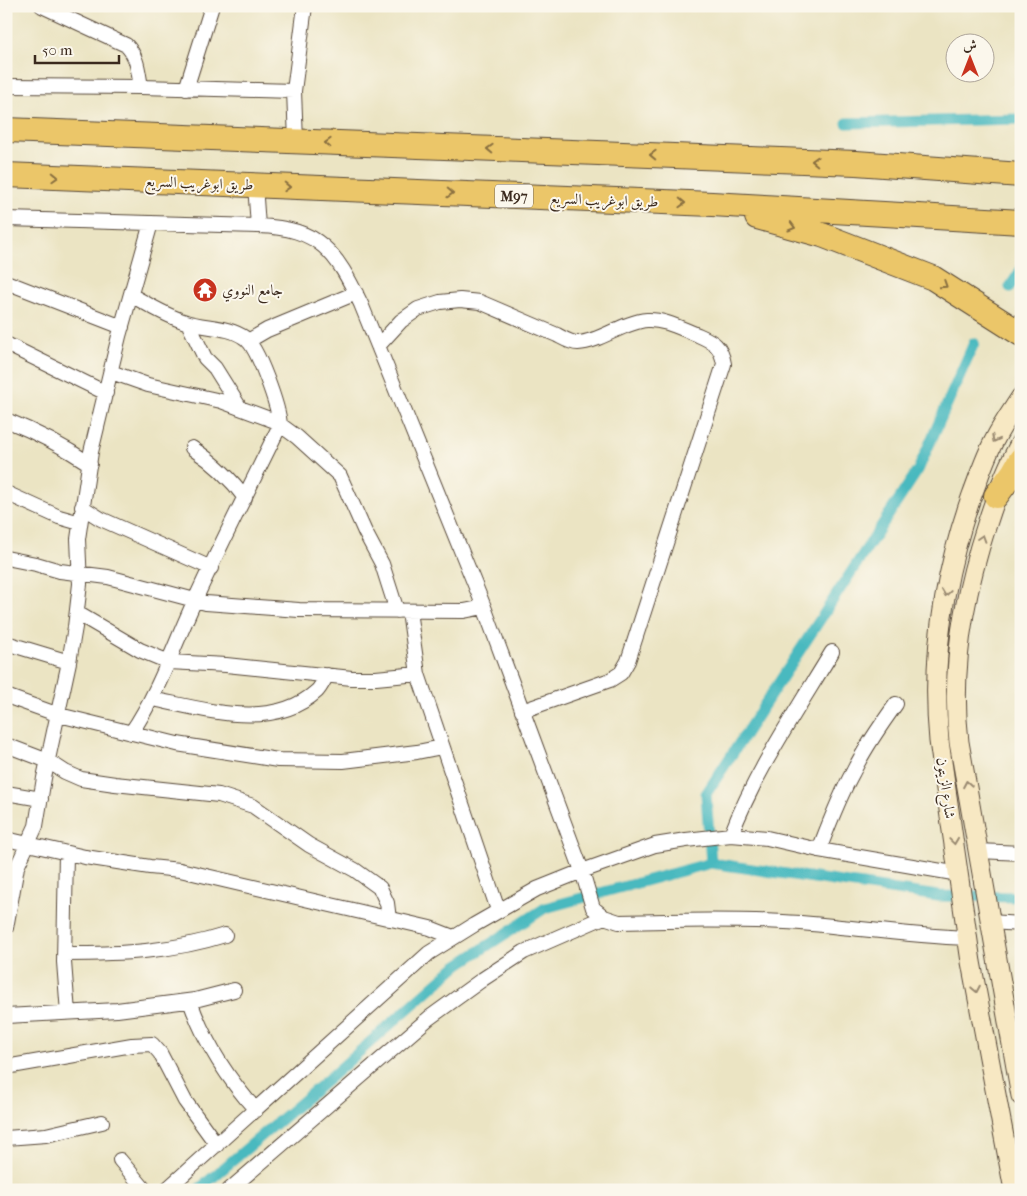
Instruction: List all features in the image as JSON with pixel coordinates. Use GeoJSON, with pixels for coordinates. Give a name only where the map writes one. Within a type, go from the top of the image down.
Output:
{"type":"FeatureCollection","features":[{"type":"Feature","properties":{"kind":"highway"},"geometry":{"type":"LineString","coordinates":[[6,130],[856,163],[1021,175]]}},
{"type":"Feature","properties":{"kind":"highway"},"geometry":{"type":"LineString","coordinates":[[856,163],[1021,159]]}},
{"type":"Feature","properties":{"kind":"highway","name":"طريق ابوغريب السريع"},"geometry":{"type":"LineString","coordinates":[[6,175],[712,204],[1021,222]]}},
{"type":"Feature","properties":{"kind":"highway"},"geometry":{"type":"LineString","coordinates":[[712,204],[822,235],[933,278],[1016,333]]}},
{"type":"Feature","properties":{"kind":"highway"},"geometry":{"type":"LineString","coordinates":[[996,496],[1013,473],[1021,458]]}},
{"type":"Feature","properties":{"kind":"main road","name":"شارع الزيتون"},"geometry":{"type":"LineString","coordinates":[[1014,1190],[967,938],[937,716],[936,677],[942,620],[953,558],[972,497],[994,440],[1021,398]]}},
{"type":"Feature","properties":{"kind":"main road","name":"شارع الزيتون"},"geometry":{"type":"LineString","coordinates":[[1021,442],[1013,455],[996,496],[973,566],[961,626],[957,673],[957,724],[996,957],[1018,1059],[1021,1096]]}},
{"type":"Feature","properties":{"kind":"main road"},"geometry":{"type":"LineString","coordinates":[[971,962],[996,957]]}},
{"type":"Feature","properties":{"kind":"street"},"geometry":{"type":"LineString","coordinates":[[42,6],[126,46],[133,52],[137,61],[141,87]]}},
{"type":"Feature","properties":{"kind":"street"},"geometry":{"type":"LineString","coordinates":[[186,88],[211,9],[197,6]]}},
{"type":"Feature","properties":{"kind":"street"},"geometry":{"type":"LineString","coordinates":[[296,141],[294,91],[305,6]]}},
{"type":"Feature","properties":{"kind":"street"},"geometry":{"type":"LineString","coordinates":[[6,86],[294,91]]}},
{"type":"Feature","properties":{"kind":"street"},"geometry":{"type":"LineString","coordinates":[[255,185],[258,226]]}},
{"type":"Feature","properties":{"kind":"street"},"geometry":{"type":"LineString","coordinates":[[6,219],[286,228],[304,234],[321,244],[340,264],[356,293],[484,607],[582,871],[593,908],[604,917],[619,922],[726,919],[801,923],[967,938]]}},
{"type":"Feature","properties":{"kind":"street"},"geometry":{"type":"LineString","coordinates":[[7,923],[17,867],[36,826],[69,662],[77,613],[80,524],[90,464],[122,327],[151,223]]}},
{"type":"Feature","properties":{"kind":"street"},"geometry":{"type":"LineString","coordinates":[[6,282],[122,327]]}},
{"type":"Feature","properties":{"kind":"street"},"geometry":{"type":"LineString","coordinates":[[248,340],[267,330],[356,293]]}},
{"type":"Feature","properties":{"kind":"street"},"geometry":{"type":"LineString","coordinates":[[130,733],[145,713],[152,699],[195,600],[280,425],[280,414],[258,358],[248,340],[235,333],[173,318],[131,295]]}},
{"type":"Feature","properties":{"kind":"street"},"geometry":{"type":"LineString","coordinates":[[378,346],[401,321],[418,309],[440,302],[460,300],[480,302],[566,340],[577,343],[634,322],[661,320],[705,338],[717,345],[722,353],[724,364],[628,661],[621,673],[610,680],[522,711]]}},
{"type":"Feature","properties":{"kind":"street"},"geometry":{"type":"LineString","coordinates":[[188,323],[205,358],[215,368],[240,408]]}},
{"type":"Feature","properties":{"kind":"street"},"geometry":{"type":"LineString","coordinates":[[6,344],[106,392]]}},
{"type":"Feature","properties":{"kind":"street"},"geometry":{"type":"LineString","coordinates":[[111,372],[148,385],[221,400],[275,421],[297,437],[340,476],[403,611],[418,674],[498,910]]}},
{"type":"Feature","properties":{"kind":"street"},"geometry":{"type":"LineString","coordinates":[[6,420],[66,448],[90,464]]}},
{"type":"Feature","properties":{"kind":"street"},"geometry":{"type":"LineString","coordinates":[[192,448],[213,462],[245,498]]}},
{"type":"Feature","properties":{"kind":"street"},"geometry":{"type":"LineString","coordinates":[[6,493],[59,517],[80,524]]}},
{"type":"Feature","properties":{"kind":"street"},"geometry":{"type":"LineString","coordinates":[[82,507],[101,519],[210,568]]}},
{"type":"Feature","properties":{"kind":"street"},"geometry":{"type":"LineString","coordinates":[[6,558],[79,574],[108,577],[206,603],[299,610],[403,611],[464,610],[484,607]]}},
{"type":"Feature","properties":{"kind":"street"},"geometry":{"type":"LineString","coordinates":[[77,613],[140,650],[169,662],[197,662],[352,678],[418,674]]}},
{"type":"Feature","properties":{"kind":"street"},"geometry":{"type":"LineString","coordinates":[[6,643],[69,662]]}},
{"type":"Feature","properties":{"kind":"street"},"geometry":{"type":"LineString","coordinates":[[731,835],[739,814],[767,763],[832,652]]}},
{"type":"Feature","properties":{"kind":"street"},"geometry":{"type":"LineString","coordinates":[[152,699],[227,713],[255,714],[279,712],[296,705],[318,690],[327,675]]}},
{"type":"Feature","properties":{"kind":"street"},"geometry":{"type":"LineString","coordinates":[[6,696],[58,716],[130,733],[210,750],[293,761],[344,761],[442,747]]}},
{"type":"Feature","properties":{"kind":"street"},"geometry":{"type":"LineString","coordinates":[[819,850],[852,773],[871,740],[896,704]]}},
{"type":"Feature","properties":{"kind":"street"},"geometry":{"type":"LineString","coordinates":[[6,744],[48,761],[65,772],[81,779],[219,795],[253,806],[309,845],[355,870],[380,888],[387,903],[389,919]]}},
{"type":"Feature","properties":{"kind":"street"},"geometry":{"type":"LineString","coordinates":[[6,793],[41,799]]}},
{"type":"Feature","properties":{"kind":"street"},"geometry":{"type":"LineString","coordinates":[[166,1190],[429,953],[498,910],[537,889],[582,871],[656,845],[731,835],[767,838],[959,878]]}},
{"type":"Feature","properties":{"kind":"street"},"geometry":{"type":"LineString","coordinates":[[6,839],[150,867],[180,870],[430,928],[453,937]]}},
{"type":"Feature","properties":{"kind":"street"},"geometry":{"type":"LineString","coordinates":[[979,851],[1021,853]]}},
{"type":"Feature","properties":{"kind":"street"},"geometry":{"type":"LineString","coordinates":[[66,852],[65,954],[68,1013]]}},
{"type":"Feature","properties":{"kind":"street"},"geometry":{"type":"LineString","coordinates":[[229,1190],[429,1018],[475,984],[524,952],[604,917]]}},
{"type":"Feature","properties":{"kind":"street"},"geometry":{"type":"LineString","coordinates":[[990,922],[1021,924]]}},
{"type":"Feature","properties":{"kind":"street"},"geometry":{"type":"LineString","coordinates":[[65,954],[155,951],[205,942],[225,935]]}},
{"type":"Feature","properties":{"kind":"street"},"geometry":{"type":"LineString","coordinates":[[6,1016],[117,1010],[190,1001],[234,990]]}},
{"type":"Feature","properties":{"kind":"street"},"geometry":{"type":"LineString","coordinates":[[190,1001],[198,1024],[221,1065],[256,1110]]}},
{"type":"Feature","properties":{"kind":"street"},"geometry":{"type":"LineString","coordinates":[[6,1067],[132,1045],[152,1044],[160,1053],[185,1101],[217,1145]]}},
{"type":"Feature","properties":{"kind":"street"},"geometry":{"type":"LineString","coordinates":[[6,1138],[46,1135],[102,1122]]}},
{"type":"Feature","properties":{"kind":"street"},"geometry":{"type":"LineString","coordinates":[[120,1160],[144,1190]]}},
{"type":"Feature","properties":{"kind":"waterway"},"geometry":{"type":"LineString","coordinates":[[847,123],[1021,119]]}},
{"type":"Feature","properties":{"kind":"waterway"},"geometry":{"type":"LineString","coordinates":[[1010,287],[1021,270]]}},
{"type":"Feature","properties":{"kind":"waterway"},"geometry":{"type":"LineString","coordinates":[[711,863],[706,794],[918,470],[974,343]]}},
{"type":"Feature","properties":{"kind":"waterway"},"geometry":{"type":"LineString","coordinates":[[198,1190],[333,1075],[455,967],[545,908],[711,863],[938,896],[1021,897]]}},
{"type":"Feature","properties":{"kind":"place","name":"جامع النووي"},"geometry":{"type":"Point","coordinates":[205,290]}}]}
